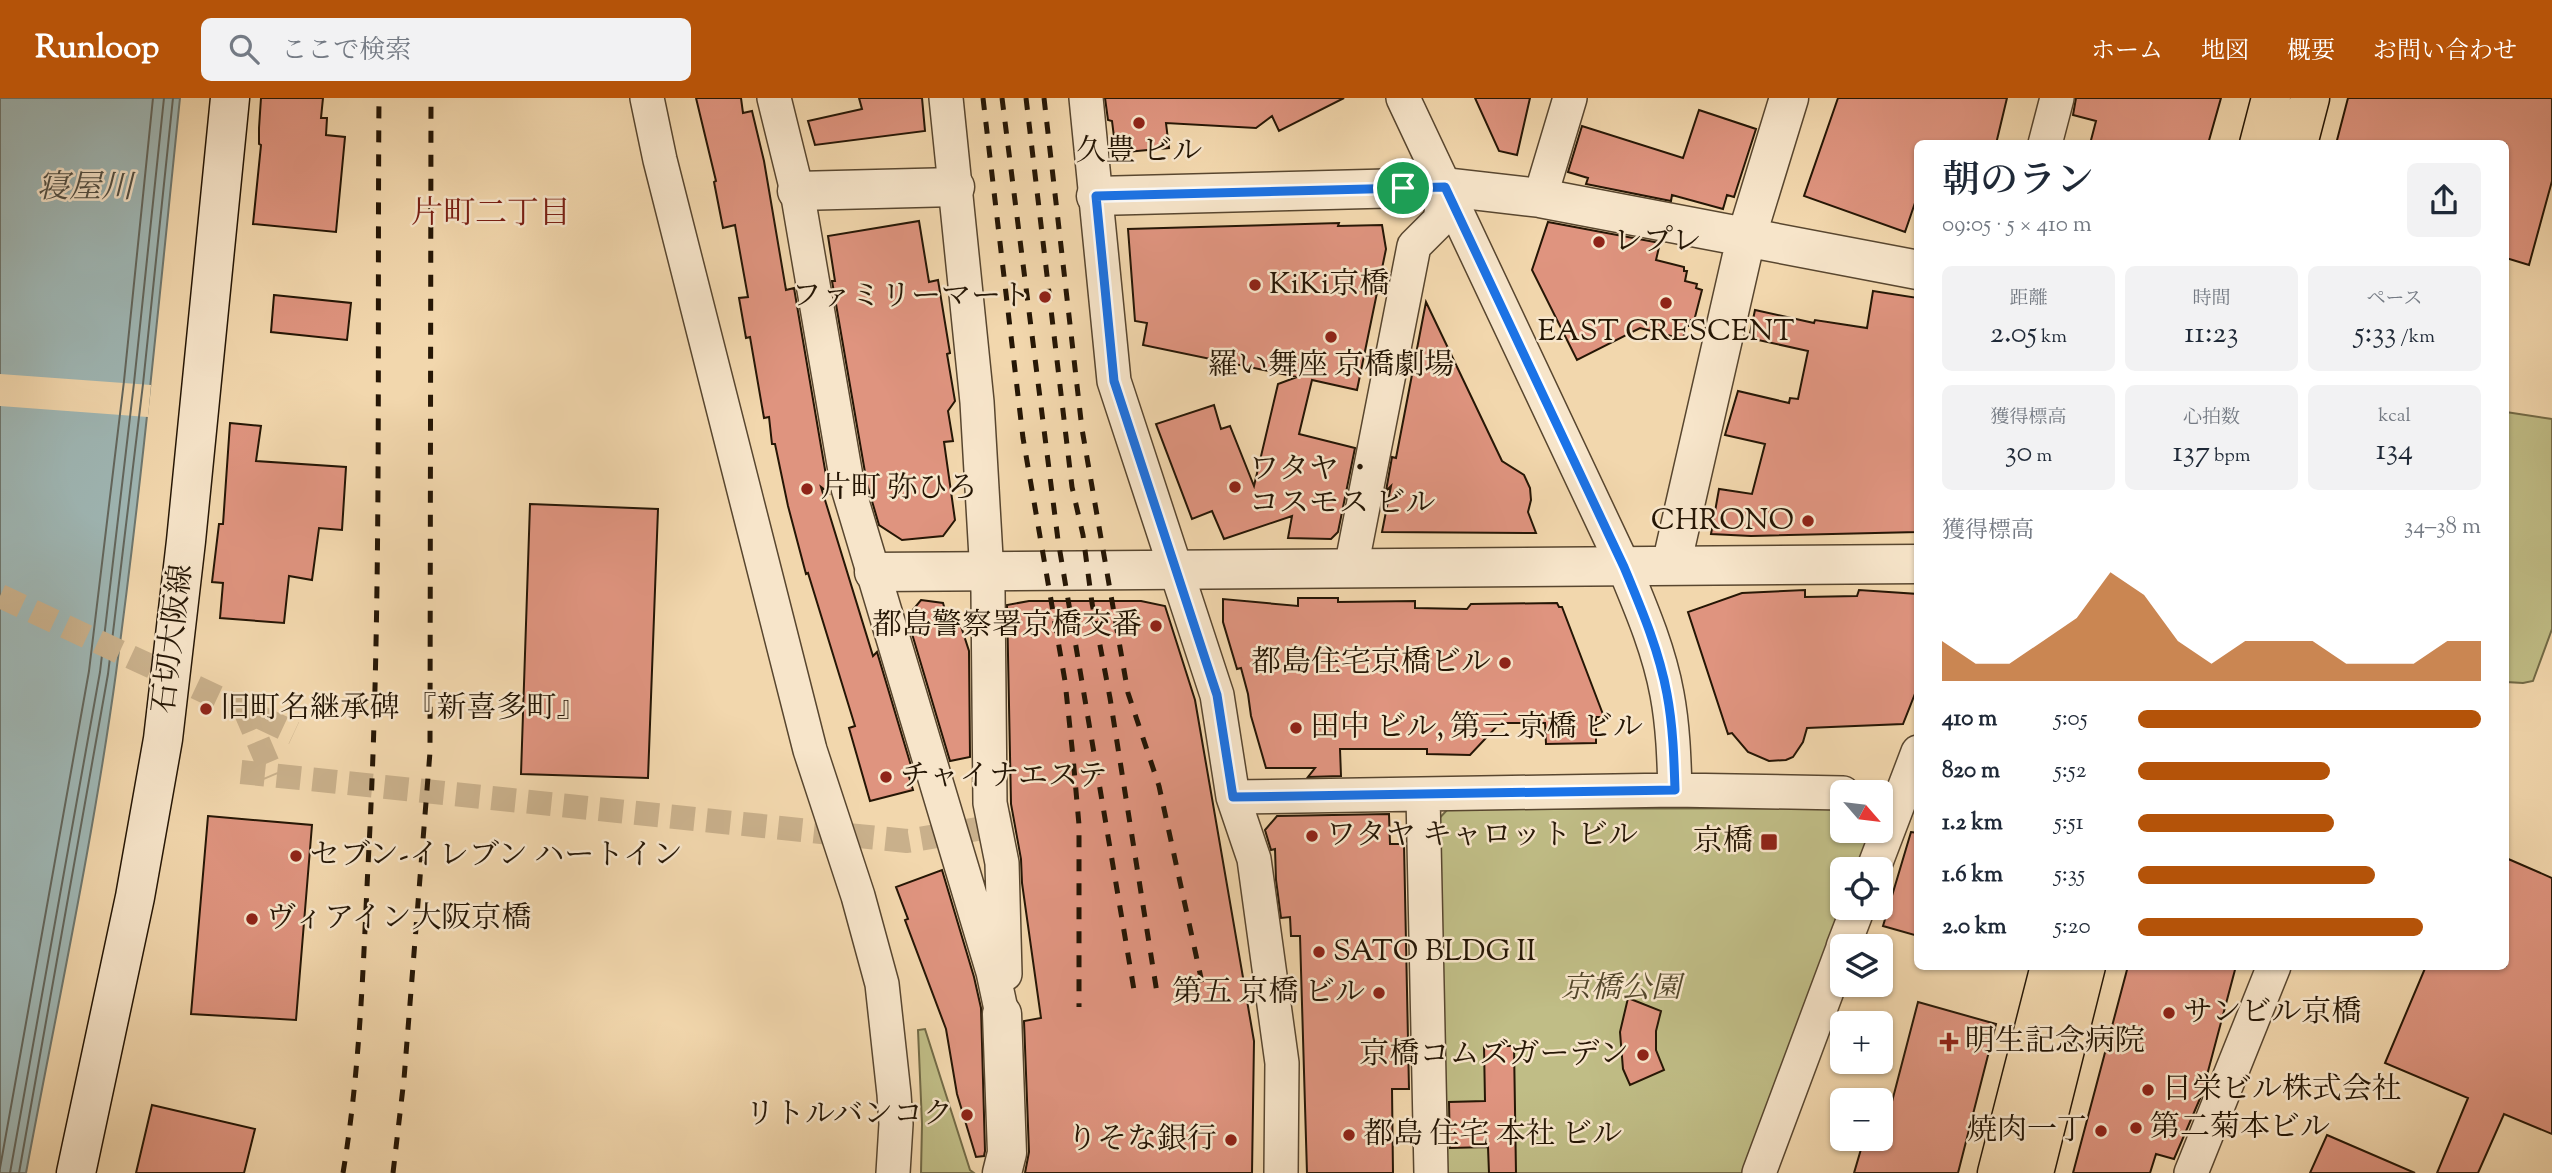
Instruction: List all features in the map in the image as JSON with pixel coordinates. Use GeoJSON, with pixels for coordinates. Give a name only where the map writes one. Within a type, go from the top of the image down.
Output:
{"type":"FeatureCollection","features":[{"type":"Feature","properties":{"kind":"highway"},"geometry":{"type":"LineString","coordinates":[[2260,140],[2271,98]]}},
{"type":"Feature","properties":{"kind":"highway"},"geometry":{"type":"LineString","coordinates":[[2299,140],[2310,98]]}},
{"type":"Feature","properties":{"kind":"highway"},"geometry":{"type":"LineString","coordinates":[[1997,1173],[2049,970]]}},
{"type":"Feature","properties":{"kind":"highway"},"geometry":{"type":"LineString","coordinates":[[2034,1173],[2085,970]]}},
{"type":"Feature","properties":{"kind":"street","name":"石切大阪線"},"geometry":{"type":"LineString","coordinates":[[76,1173],[135,898],[163,739],[181,591],[230,98]]}},
{"type":"Feature","properties":{"kind":"street"},"geometry":{"type":"LineString","coordinates":[[647,98],[660,160],[810,750],[858,896],[882,984],[896,1124],[892,1173]]}},
{"type":"Feature","properties":{"kind":"street"},"geometry":{"type":"LineString","coordinates":[[774,98],[797,191],[848,488],[989,960],[1002,1014]]}},
{"type":"Feature","properties":{"kind":"street"},"geometry":{"type":"LineString","coordinates":[[946,98],[977,402],[987,570],[990,803],[1002,863],[1006,964],[1002,1014],[1006,1166]]}},
{"type":"Feature","properties":{"kind":"street"},"geometry":{"type":"LineString","coordinates":[[1086,98],[1114,381],[1217,695],[1233,797],[1254,859],[1282,1063],[1281,1173]]}},
{"type":"Feature","properties":{"kind":"street"},"geometry":{"type":"LineString","coordinates":[[1403,98],[1624,567],[1649,628],[1667,692],[1674,750],[1675,790]]}},
{"type":"Feature","properties":{"kind":"street"},"geometry":{"type":"LineString","coordinates":[[1540,198],[1570,98]]}},
{"type":"Feature","properties":{"kind":"street"},"geometry":{"type":"LineString","coordinates":[[1671,566],[1746,237],[1789,98]]}},
{"type":"Feature","properties":{"kind":"street"},"geometry":{"type":"LineString","coordinates":[[2046,140],[2057,98]]}},
{"type":"Feature","properties":{"kind":"street"},"geometry":{"type":"LineString","coordinates":[[797,191],[955,187]]}},
{"type":"Feature","properties":{"kind":"street"},"geometry":{"type":"LineString","coordinates":[[1096,196],[1445,187],[1540,198],[1914,269]]}},
{"type":"Feature","properties":{"kind":"street"},"geometry":{"type":"LineString","coordinates":[[1351,568],[1414,246],[1440,220],[1445,187]]}},
{"type":"Feature","properties":{"kind":"street"},"geometry":{"type":"LineString","coordinates":[[874,572],[1914,564]]}},
{"type":"Feature","properties":{"kind":"street"},"geometry":{"type":"LineString","coordinates":[[1894,789],[1914,758]]}},
{"type":"Feature","properties":{"kind":"street"},"geometry":{"type":"LineString","coordinates":[[1233,797],[1675,790],[1830,793]]}},
{"type":"Feature","properties":{"kind":"street"},"geometry":{"type":"LineString","coordinates":[[1423,795],[1431,1173]]}},
{"type":"Feature","properties":{"kind":"street"},"geometry":{"type":"LineString","coordinates":[[2191,1173],[2272,970]]}},
{"type":"Feature","properties":{"kind":"street"},"geometry":{"type":"LineString","coordinates":[[1759,1173],[1830,983]]}},
{"type":"Feature","properties":{"kind":"green space"},"geometry":{"type":"Polygon","coordinates":[[[2509,412],[2552,419],[2552,629],[2533,681],[2509,682],[2509,412]]]}},
{"type":"Feature","properties":{"kind":"green space","name":"京橋公園"},"geometry":{"type":"Polygon","coordinates":[[[1830,808],[1830,844],[1866,844],[1861,857],[1830,857],[1830,920],[1839,920],[1833,934],[1830,934],[1830,944],[1746,1173],[1446,1173],[1433,825],[1448,809],[1830,808]]]}},
{"type":"Feature","properties":{"kind":"green space"},"geometry":{"type":"Polygon","coordinates":[[[925,1029],[970,1170],[974,1173],[921,1173],[918,1030],[925,1029]]]}},
{"type":"Feature","properties":{"kind":"water","name":"寝屋川"},"geometry":{"type":"Polygon","coordinates":[[[0,98],[180,98],[142,458],[107,736],[86,861],[26,1173],[0,1173],[0,98]]]}},
{"type":"Feature","properties":{"kind":"pier"},"geometry":{"type":"Polygon","coordinates":[[[0,374],[151,385],[148,417],[0,406],[0,374]]]}},
{"type":"Feature","properties":{"kind":"building"},"geometry":{"type":"Polygon","coordinates":[[[261,98],[323,98],[321,118],[327,118],[326,135],[345,137],[336,232],[253,224],[261,145],[261,98]]]}},
{"type":"Feature","properties":{"kind":"building"},"geometry":{"type":"Polygon","coordinates":[[[696,98],[741,98],[743,113],[752,111],[764,161],[786,290],[794,288],[829,493],[821,487],[873,656],[877,652],[912,769],[907,770],[913,790],[870,801],[849,728],[855,726],[808,573],[806,574],[775,444],[772,444],[769,417],[764,418],[750,337],[746,338],[739,298],[748,297],[735,225],[723,228],[714,182],[716,181],[696,98]]]}},
{"type":"Feature","properties":{"kind":"building"},"geometry":{"type":"Polygon","coordinates":[[[859,98],[922,98],[925,131],[815,145],[808,121],[862,109],[859,98]]]}},
{"type":"Feature","properties":{"kind":"building"},"geometry":{"type":"Polygon","coordinates":[[[1105,98],[1344,98],[1279,131],[1272,116],[1256,128],[1166,123],[1169,148],[1116,153],[1112,121],[1108,120],[1105,98]]]}},
{"type":"Feature","properties":{"kind":"building"},"geometry":{"type":"Polygon","coordinates":[[[1475,98],[1530,98],[1517,155],[1499,151],[1475,98]]]}},
{"type":"Feature","properties":{"kind":"building"},"geometry":{"type":"Polygon","coordinates":[[[1838,98],[2007,98],[1997,140],[1914,140],[1914,206],[1905,232],[1804,196],[1838,98]]]}},
{"type":"Feature","properties":{"kind":"building"},"geometry":{"type":"Polygon","coordinates":[[[2076,98],[2221,98],[2209,140],[2091,140],[2096,121],[2073,115],[2076,98]]]}},
{"type":"Feature","properties":{"kind":"building"},"geometry":{"type":"Polygon","coordinates":[[[2348,98],[2552,98],[2552,181],[2529,265],[2509,259],[2509,140],[2337,140],[2348,98]]]}},
{"type":"Feature","properties":{"kind":"building"},"geometry":{"type":"Polygon","coordinates":[[[1699,110],[1756,129],[1734,197],[1727,195],[1723,209],[1672,195],[1671,201],[1586,184],[1588,178],[1568,172],[1582,126],[1683,158],[1699,110]]]}},
{"type":"Feature","properties":{"kind":"building"},"geometry":{"type":"Polygon","coordinates":[[[919,221],[929,282],[938,280],[950,353],[947,354],[955,401],[948,411],[953,441],[944,442],[955,520],[943,536],[902,540],[879,525],[867,484],[832,281],[835,281],[828,236],[919,221]]]}},
{"type":"Feature","properties":{"kind":"building"},"geometry":{"type":"Polygon","coordinates":[[[1548,222],[1660,243],[1656,260],[1684,267],[1684,271],[1687,271],[1685,281],[1697,284],[1696,288],[1702,290],[1694,321],[1690,320],[1689,326],[1686,326],[1683,339],[1640,328],[1577,360],[1532,270],[1548,222]]]}},
{"type":"Feature","properties":{"kind":"building","name":"KiKi京橋"},"geometry":{"type":"Polygon","coordinates":[[[1339,223],[1338,226],[1382,225],[1386,249],[1357,390],[1312,380],[1299,434],[1355,448],[1338,532],[1331,539],[1288,538],[1292,516],[1224,539],[1212,511],[1192,519],[1156,424],[1214,405],[1221,429],[1230,426],[1254,486],[1278,384],[1297,377],[1143,345],[1147,323],[1135,321],[1128,229],[1339,223]]]}},
{"type":"Feature","properties":{"kind":"building"},"geometry":{"type":"Polygon","coordinates":[[[1873,291],[1914,297],[1914,532],[1751,536],[1711,534],[1719,489],[1752,494],[1765,444],[1725,435],[1738,391],[1789,403],[1790,398],[1798,399],[1808,351],[1749,338],[1755,310],[1814,323],[1815,320],[1867,328],[1873,291]]]}},
{"type":"Feature","properties":{"kind":"building"},"geometry":{"type":"Polygon","coordinates":[[[274,295],[351,303],[347,340],[271,332],[274,295]]]}},
{"type":"Feature","properties":{"kind":"building"},"geometry":{"type":"Polygon","coordinates":[[[1426,302],[1502,461],[1524,475],[1530,488],[1528,512],[1536,533],[1382,532],[1391,486],[1386,491],[1392,457],[1396,458],[1426,302]]]}},
{"type":"Feature","properties":{"kind":"building"},"geometry":{"type":"Polygon","coordinates":[[[230,423],[261,426],[256,461],[346,467],[342,530],[319,528],[312,580],[289,576],[284,623],[220,618],[223,583],[212,582],[219,524],[223,524],[230,423]]]}},
{"type":"Feature","properties":{"kind":"building"},"geometry":{"type":"Polygon","coordinates":[[[530,504],[658,509],[648,778],[521,774],[530,504]]]}},
{"type":"Feature","properties":{"kind":"building"},"geometry":{"type":"Polygon","coordinates":[[[1805,590],[1805,597],[1857,596],[1859,590],[1914,594],[1914,696],[1903,724],[1807,728],[1803,742],[1793,757],[1786,760],[1769,761],[1748,752],[1732,733],[1728,734],[1688,612],[1742,593],[1805,590]]]}},
{"type":"Feature","properties":{"kind":"building"},"geometry":{"type":"Polygon","coordinates":[[[1298,598],[1338,598],[1338,602],[1415,601],[1415,608],[1467,609],[1471,604],[1557,603],[1562,607],[1604,717],[1596,717],[1596,743],[1546,744],[1545,723],[1500,723],[1470,755],[1427,754],[1427,749],[1340,749],[1341,776],[1308,777],[1315,768],[1266,768],[1241,668],[1237,669],[1223,622],[1223,599],[1298,606],[1298,598]]]}},
{"type":"Feature","properties":{"kind":"building"},"geometry":{"type":"Polygon","coordinates":[[[921,600],[943,603],[949,624],[959,620],[969,651],[970,757],[950,761],[907,617],[921,600]]]}},
{"type":"Feature","properties":{"kind":"building"},"geometry":{"type":"Polygon","coordinates":[[[1029,601],[1141,601],[1165,606],[1195,700],[1254,1041],[1252,1173],[1025,1173],[1029,1152],[1024,1021],[1041,1018],[1021,859],[1011,804],[1007,605],[1029,601]]]}},
{"type":"Feature","properties":{"kind":"building"},"geometry":{"type":"Polygon","coordinates":[[[1389,814],[1390,844],[1404,844],[1409,1089],[1392,1089],[1393,1173],[1307,1173],[1300,936],[1291,936],[1290,917],[1281,918],[1275,849],[1271,850],[1265,830],[1277,816],[1389,814]]]}},
{"type":"Feature","properties":{"kind":"building","name":"ヴィアイン大阪京橋"},"geometry":{"type":"Polygon","coordinates":[[[208,816],[312,825],[296,1020],[191,1014],[208,816]]]}},
{"type":"Feature","properties":{"kind":"building"},"geometry":{"type":"Polygon","coordinates":[[[1911,832],[1914,832],[1914,935],[1883,926],[1885,920],[1893,920],[1893,892],[1911,832]]]}},
{"type":"Feature","properties":{"kind":"building"},"geometry":{"type":"Polygon","coordinates":[[[2509,859],[2552,878],[2552,1134],[2504,1114],[2478,1173],[2437,1173],[2468,1098],[2385,1063],[2424,970],[2509,970],[2509,859]]]}},
{"type":"Feature","properties":{"kind":"building"},"geometry":{"type":"Polygon","coordinates":[[[942,870],[981,1008],[984,1156],[976,1157],[957,1094],[946,1029],[905,920],[908,919],[896,887],[942,870]]]}},
{"type":"Feature","properties":{"kind":"building"},"geometry":{"type":"Polygon","coordinates":[[[2127,970],[2235,970],[2202,1094],[2174,1159],[2156,1154],[2150,1173],[2073,1173],[2127,970]]]}},
{"type":"Feature","properties":{"kind":"building"},"geometry":{"type":"Polygon","coordinates":[[[1628,998],[1661,1011],[1656,1031],[1656,1050],[1664,1070],[1630,1085],[1623,1069],[1620,1032],[1628,998]]]}},
{"type":"Feature","properties":{"kind":"building"},"geometry":{"type":"Polygon","coordinates":[[[1918,1002],[1996,1024],[1958,1173],[1854,1173],[1860,1151],[1893,1151],[1893,1098],[1918,1002]]]}},
{"type":"Feature","properties":{"kind":"building"},"geometry":{"type":"Polygon","coordinates":[[[1484,1046],[1514,1046],[1516,1173],[1489,1173],[1488,1147],[1450,1148],[1449,1102],[1485,1101],[1484,1046]]]}},
{"type":"Feature","properties":{"kind":"building"},"geometry":{"type":"Polygon","coordinates":[[[152,1105],[255,1129],[244,1173],[136,1173],[152,1105]]]}},
{"type":"Feature","properties":{"kind":"building"},"geometry":{"type":"Polygon","coordinates":[[[2327,1135],[2415,1173],[2310,1173],[2327,1135]]]}},
{"type":"Feature","properties":{"kind":"tunnel"},"geometry":{"type":"LineString","coordinates":[[0,596],[294,733]]}},
{"type":"Feature","properties":{"kind":"tunnel"},"geometry":{"type":"LineString","coordinates":[[244,708],[273,776]]}},
{"type":"Feature","properties":{"kind":"tunnel"},"geometry":{"type":"LineString","coordinates":[[241,772],[907,841],[1013,823]]}},
{"type":"Feature","properties":{"kind":"railway"},"geometry":{"type":"LineString","coordinates":[[343,1173],[360,1020],[372,770],[377,578],[379,98]]}},
{"type":"Feature","properties":{"kind":"railway"},"geometry":{"type":"LineString","coordinates":[[393,1173],[404,1079],[430,752],[431,98]]}},
{"type":"Feature","properties":{"kind":"railway"},"geometry":{"type":"LineString","coordinates":[[983,98],[1023,438],[1065,681],[1079,825],[1079,1007]]}},
{"type":"Feature","properties":{"kind":"railway"},"geometry":{"type":"LineString","coordinates":[[1002,98],[1058,540],[1135,996]]}},
{"type":"Feature","properties":{"kind":"railway"},"geometry":{"type":"LineString","coordinates":[[1026,98],[1072,487],[1083,535],[1157,993]]}},
{"type":"Feature","properties":{"kind":"railway"},"geometry":{"type":"LineString","coordinates":[[1044,98],[1082,429],[1128,693],[1159,786],[1203,987]]}},
{"type":"Feature","properties":{"kind":"place","name":"久豊 ビル"},"geometry":{"type":"Point","coordinates":[1139,123]}},
{"type":"Feature","properties":{"kind":"place","name":"レプレ"},"geometry":{"type":"Point","coordinates":[1599,242]}},
{"type":"Feature","properties":{"kind":"place","name":"KiKi京橋"},"geometry":{"type":"Point","coordinates":[1255,285]}},
{"type":"Feature","properties":{"kind":"place","name":"ファミリーマート"},"geometry":{"type":"Point","coordinates":[1045,297]}},
{"type":"Feature","properties":{"kind":"place","name":"EAST CRESCENT"},"geometry":{"type":"Point","coordinates":[1666,303]}},
{"type":"Feature","properties":{"kind":"place","name":"羅い舞座 京橋劇場"},"geometry":{"type":"Point","coordinates":[1331,337]}},
{"type":"Feature","properties":{"kind":"place","name":"ワタヤ ・ コスモス ビル"},"geometry":{"type":"Point","coordinates":[1235,487]}},
{"type":"Feature","properties":{"kind":"place","name":"片町 弥ひろ"},"geometry":{"type":"Point","coordinates":[807,489]}},
{"type":"Feature","properties":{"kind":"place","name":"CHRONO"},"geometry":{"type":"Point","coordinates":[1808,521]}},
{"type":"Feature","properties":{"kind":"place","name":"都島警察署京橋交番"},"geometry":{"type":"Point","coordinates":[1156,626]}},
{"type":"Feature","properties":{"kind":"place","name":"都島住宅京橋ビル"},"geometry":{"type":"Point","coordinates":[1505,663]}},
{"type":"Feature","properties":{"kind":"place","name":"旧町名継承碑 『新喜多町』"},"geometry":{"type":"Point","coordinates":[206,709]}},
{"type":"Feature","properties":{"kind":"place","name":"田中 ビル, 第三 京橋 ビル"},"geometry":{"type":"Point","coordinates":[1296,728]}},
{"type":"Feature","properties":{"kind":"place","name":"チャイナエステ"},"geometry":{"type":"Point","coordinates":[886,777]}},
{"type":"Feature","properties":{"kind":"place","name":"ワタヤ キャロット ビル"},"geometry":{"type":"Point","coordinates":[1312,836]}},
{"type":"Feature","properties":{"kind":"place","name":"京橋"},"geometry":{"type":"Point","coordinates":[1769,842]}},
{"type":"Feature","properties":{"kind":"place","name":"セブン-イレブン ハートイン"},"geometry":{"type":"Point","coordinates":[296,856]}},
{"type":"Feature","properties":{"kind":"place","name":"ヴィアイン大阪京橋"},"geometry":{"type":"Point","coordinates":[252,919]}},
{"type":"Feature","properties":{"kind":"place","name":"SATO BLDG II"},"geometry":{"type":"Point","coordinates":[1319,952]}},
{"type":"Feature","properties":{"kind":"place","name":"第五 京橋 ビル"},"geometry":{"type":"Point","coordinates":[1379,993]}},
{"type":"Feature","properties":{"kind":"place","name":"サンビル京橋"},"geometry":{"type":"Point","coordinates":[2169,1013]}},
{"type":"Feature","properties":{"kind":"place","name":"明生記念病院"},"geometry":{"type":"Point","coordinates":[1949,1042]}},
{"type":"Feature","properties":{"kind":"place","name":"京橋コムズガーデン"},"geometry":{"type":"Point","coordinates":[1643,1055]}},
{"type":"Feature","properties":{"kind":"place","name":"日栄ビル株式会社"},"geometry":{"type":"Point","coordinates":[2148,1090]}},
{"type":"Feature","properties":{"kind":"place","name":"リトルバンコク"},"geometry":{"type":"Point","coordinates":[967,1115]}},
{"type":"Feature","properties":{"kind":"place","name":"第二菊本ビル"},"geometry":{"type":"Point","coordinates":[2136,1128]}},
{"type":"Feature","properties":{"kind":"place","name":"焼肉一丁"},"geometry":{"type":"Point","coordinates":[2101,1131]}},
{"type":"Feature","properties":{"kind":"place","name":"都島 住宅 本社 ビル"},"geometry":{"type":"Point","coordinates":[1349,1135]}},
{"type":"Feature","properties":{"kind":"place","name":"りそな銀行"},"geometry":{"type":"Point","coordinates":[1231,1140]}},
{"type":"Feature","properties":{"kind":"district","name":"片町二丁目"},"geometry":{"type":"Point","coordinates":[491,215]}},
{"type":"Feature","properties":{"kind":"route"},"geometry":{"type":"LineString","coordinates":[[1445,187],[1624,567],[1649,628],[1667,692],[1674,750],[1675,790],[1233,797],[1217,695],[1114,381],[1096,196],[1403,188],[1445,187]]}}]}
